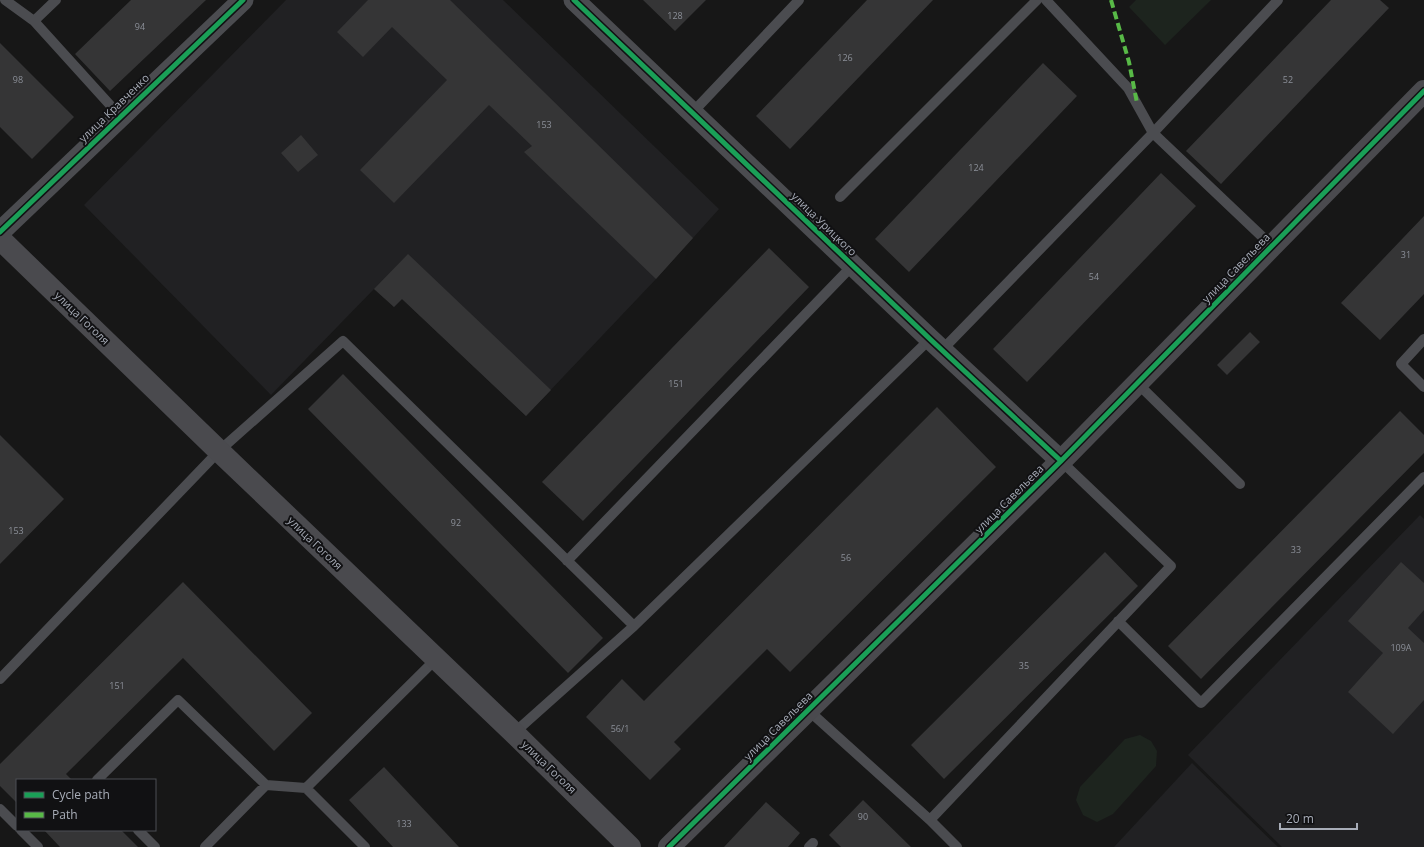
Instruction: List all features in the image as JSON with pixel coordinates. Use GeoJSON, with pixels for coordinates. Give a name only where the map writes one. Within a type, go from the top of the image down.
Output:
{"type":"FeatureCollection","features":[{"type":"Feature","properties":{"kind":"street","name":"улица Кравченко"},"geometry":{"type":"LineString","coordinates":[[0,232],[243,0]]}},
{"type":"Feature","properties":{"kind":"street","name":"улица Урицкого"},"geometry":{"type":"LineString","coordinates":[[574,0],[936,345],[1061,461]]}},
{"type":"Feature","properties":{"kind":"street","name":"улица Савельева"},"geometry":{"type":"LineString","coordinates":[[669,847],[1061,461],[1424,91]]}},
{"type":"Feature","properties":{"kind":"street","name":"улица Гоголя"},"geometry":{"type":"LineString","coordinates":[[0,239],[514,733],[630,847]]}},
{"type":"Feature","properties":{"kind":"lane"},"geometry":{"type":"LineString","coordinates":[[5,0],[34,21],[120,116]]}},
{"type":"Feature","properties":{"kind":"lane"},"geometry":{"type":"LineString","coordinates":[[34,21],[56,0]]}},
{"type":"Feature","properties":{"kind":"lane"},"geometry":{"type":"LineString","coordinates":[[692,113],[800,0]]}},
{"type":"Feature","properties":{"kind":"lane"},"geometry":{"type":"LineString","coordinates":[[840,197],[1037,0]]}},
{"type":"Feature","properties":{"kind":"lane"},"geometry":{"type":"LineString","coordinates":[[1046,0],[1128,88],[1153,133],[1272,246]]}},
{"type":"Feature","properties":{"kind":"lane"},"geometry":{"type":"LineString","coordinates":[[514,733],[634,626],[936,345],[1153,133],[1278,0]]}},
{"type":"Feature","properties":{"kind":"lane"},"geometry":{"type":"LineString","coordinates":[[568,561],[853,265]]}},
{"type":"Feature","properties":{"kind":"lane"},"geometry":{"type":"LineString","coordinates":[[1424,339],[1401,364],[1424,387]]}},
{"type":"Feature","properties":{"kind":"lane"},"geometry":{"type":"LineString","coordinates":[[0,679],[219,451],[343,341],[634,626]]}},
{"type":"Feature","properties":{"kind":"lane"},"geometry":{"type":"LineString","coordinates":[[1137,383],[1240,484]]}},
{"type":"Feature","properties":{"kind":"lane"},"geometry":{"type":"LineString","coordinates":[[930,820],[1171,566],[1061,461]]}},
{"type":"Feature","properties":{"kind":"lane"},"geometry":{"type":"LineString","coordinates":[[1118,621],[1201,703],[1424,477]]}},
{"type":"Feature","properties":{"kind":"lane"},"geometry":{"type":"LineString","coordinates":[[306,788],[436,659]]}},
{"type":"Feature","properties":{"kind":"lane"},"geometry":{"type":"LineString","coordinates":[[98,779],[178,700],[266,785],[306,788],[365,847]]}},
{"type":"Feature","properties":{"kind":"lane"},"geometry":{"type":"LineString","coordinates":[[808,710],[930,820],[957,847]]}},
{"type":"Feature","properties":{"kind":"lane"},"geometry":{"type":"LineString","coordinates":[[205,847],[266,785]]}},
{"type":"Feature","properties":{"kind":"lane"},"geometry":{"type":"LineString","coordinates":[[0,809],[16,825]]}},
{"type":"Feature","properties":{"kind":"lane"},"geometry":{"type":"LineString","coordinates":[[22,831],[38,847]]}},
{"type":"Feature","properties":{"kind":"lane"},"geometry":{"type":"LineString","coordinates":[[139,831],[155,847]]}},
{"type":"Feature","properties":{"kind":"shaded area"},"geometry":{"type":"Polygon","coordinates":[[[286,0],[503,0],[719,209],[656,279],[526,416],[402,299],[394,307],[374,289],[271,395],[84,205],[286,0]]]}},
{"type":"Feature","properties":{"kind":"shaded area"},"geometry":{"type":"Polygon","coordinates":[[[1136,0],[1211,0],[1165,45],[1129,7],[1136,0]]]}},
{"type":"Feature","properties":{"kind":"shaded area"},"geometry":{"type":"Polygon","coordinates":[[[1420,515],[1424,519],[1424,847],[1282,847],[1188,755],[1420,515]]]}},
{"type":"Feature","properties":{"kind":"shaded area"},"geometry":{"type":"Polygon","coordinates":[[[1140,735],[1151,741],[1157,751],[1156,766],[1113,814],[1097,822],[1083,815],[1076,800],[1080,787],[1125,739],[1140,735]]]}},
{"type":"Feature","properties":{"kind":"shaded area"},"geometry":{"type":"Polygon","coordinates":[[[1192,763],[1278,847],[1114,847],[1192,763]]]}},
{"type":"Feature","properties":{"kind":"building"},"geometry":{"type":"Polygon","coordinates":[[[131,0],[206,0],[110,91],[75,54],[131,0]]]}},
{"type":"Feature","properties":{"kind":"building"},"geometry":{"type":"Polygon","coordinates":[[[368,0],[450,0],[693,238],[656,279],[524,152],[532,146],[489,105],[394,203],[360,170],[447,80],[392,27],[363,57],[337,32],[368,0]]]}},
{"type":"Feature","properties":{"kind":"building"},"geometry":{"type":"Polygon","coordinates":[[[643,0],[706,0],[675,31],[643,0]]]}},
{"type":"Feature","properties":{"kind":"building"},"geometry":{"type":"Polygon","coordinates":[[[867,0],[933,0],[790,149],[756,116],[867,0]]]}},
{"type":"Feature","properties":{"kind":"building"},"geometry":{"type":"Polygon","coordinates":[[[1331,0],[1380,0],[1389,8],[1221,184],[1186,151],[1331,0]]]}},
{"type":"Feature","properties":{"kind":"building"},"geometry":{"type":"Polygon","coordinates":[[[0,43],[74,117],[32,159],[0,127],[0,43]]]}},
{"type":"Feature","properties":{"kind":"building"},"geometry":{"type":"Polygon","coordinates":[[[1043,63],[1077,96],[909,272],[875,239],[1043,63]]]}},
{"type":"Feature","properties":{"kind":"building"},"geometry":{"type":"Polygon","coordinates":[[[301,135],[318,155],[298,172],[281,153],[301,135]]]}},
{"type":"Feature","properties":{"kind":"building"},"geometry":{"type":"Polygon","coordinates":[[[1161,173],[1196,206],[1027,382],[993,349],[1161,173]]]}},
{"type":"Feature","properties":{"kind":"building"},"geometry":{"type":"Polygon","coordinates":[[[1424,216],[1424,294],[1380,340],[1341,303],[1424,216]]]}},
{"type":"Feature","properties":{"kind":"building"},"geometry":{"type":"Polygon","coordinates":[[[769,248],[809,287],[583,521],[542,482],[769,248]]]}},
{"type":"Feature","properties":{"kind":"building"},"geometry":{"type":"Polygon","coordinates":[[[408,254],[551,390],[526,416],[402,299],[394,307],[374,289],[408,254]]]}},
{"type":"Feature","properties":{"kind":"building"},"geometry":{"type":"Polygon","coordinates":[[[1250,332],[1260,342],[1227,375],[1217,365],[1250,332]]]}},
{"type":"Feature","properties":{"kind":"building"},"geometry":{"type":"Polygon","coordinates":[[[343,374],[603,638],[568,673],[308,409],[343,374]]]}},
{"type":"Feature","properties":{"kind":"building"},"geometry":{"type":"Polygon","coordinates":[[[937,407],[996,467],[790,672],[767,649],[674,742],[681,749],[650,780],[586,717],[622,679],[644,701],[937,407]]]}},
{"type":"Feature","properties":{"kind":"building"},"geometry":{"type":"Polygon","coordinates":[[[1400,411],[1424,435],[1424,453],[1201,679],[1168,646],[1400,411]]]}},
{"type":"Feature","properties":{"kind":"building"},"geometry":{"type":"Polygon","coordinates":[[[0,435],[64,499],[0,564],[0,435]]]}},
{"type":"Feature","properties":{"kind":"building"},"geometry":{"type":"Polygon","coordinates":[[[1105,552],[1138,586],[944,779],[911,745],[1105,552]]]}},
{"type":"Feature","properties":{"kind":"building"},"geometry":{"type":"Polygon","coordinates":[[[1401,562],[1424,583],[1424,610],[1408,628],[1424,643],[1424,700],[1393,734],[1348,692],[1383,653],[1348,621],[1401,562]]]}},
{"type":"Feature","properties":{"kind":"building"},"geometry":{"type":"Polygon","coordinates":[[[183,582],[312,713],[274,751],[183,658],[66,774],[71,779],[16,779],[16,802],[0,786],[0,764],[183,582]]]}},
{"type":"Feature","properties":{"kind":"building"},"geometry":{"type":"Polygon","coordinates":[[[384,767],[459,847],[393,847],[349,800],[384,767]]]}},
{"type":"Feature","properties":{"kind":"building"},"geometry":{"type":"Polygon","coordinates":[[[863,800],[911,847],[841,847],[829,835],[863,800]]]}},
{"type":"Feature","properties":{"kind":"building"},"geometry":{"type":"Polygon","coordinates":[[[766,802],[800,833],[788,847],[724,847],[766,802]]]}},
{"type":"Feature","properties":{"kind":"building"},"geometry":{"type":"Polygon","coordinates":[[[45,831],[122,831],[138,847],[60,847],[45,831]]]}},
{"type":"Feature","properties":{"kind":"marked path"},"geometry":{"type":"LineString","coordinates":[[1111,0],[1129,62],[1137,103]]}},
{"type":"Feature","properties":{"kind":"cycle path"},"geometry":{"type":"LineString","coordinates":[[0,232],[243,0]]}},
{"type":"Feature","properties":{"kind":"cycle path"},"geometry":{"type":"LineString","coordinates":[[574,0],[930,339],[1061,461]]}},
{"type":"Feature","properties":{"kind":"cycle path"},"geometry":{"type":"LineString","coordinates":[[669,847],[1061,461],[1424,91]]}}]}
